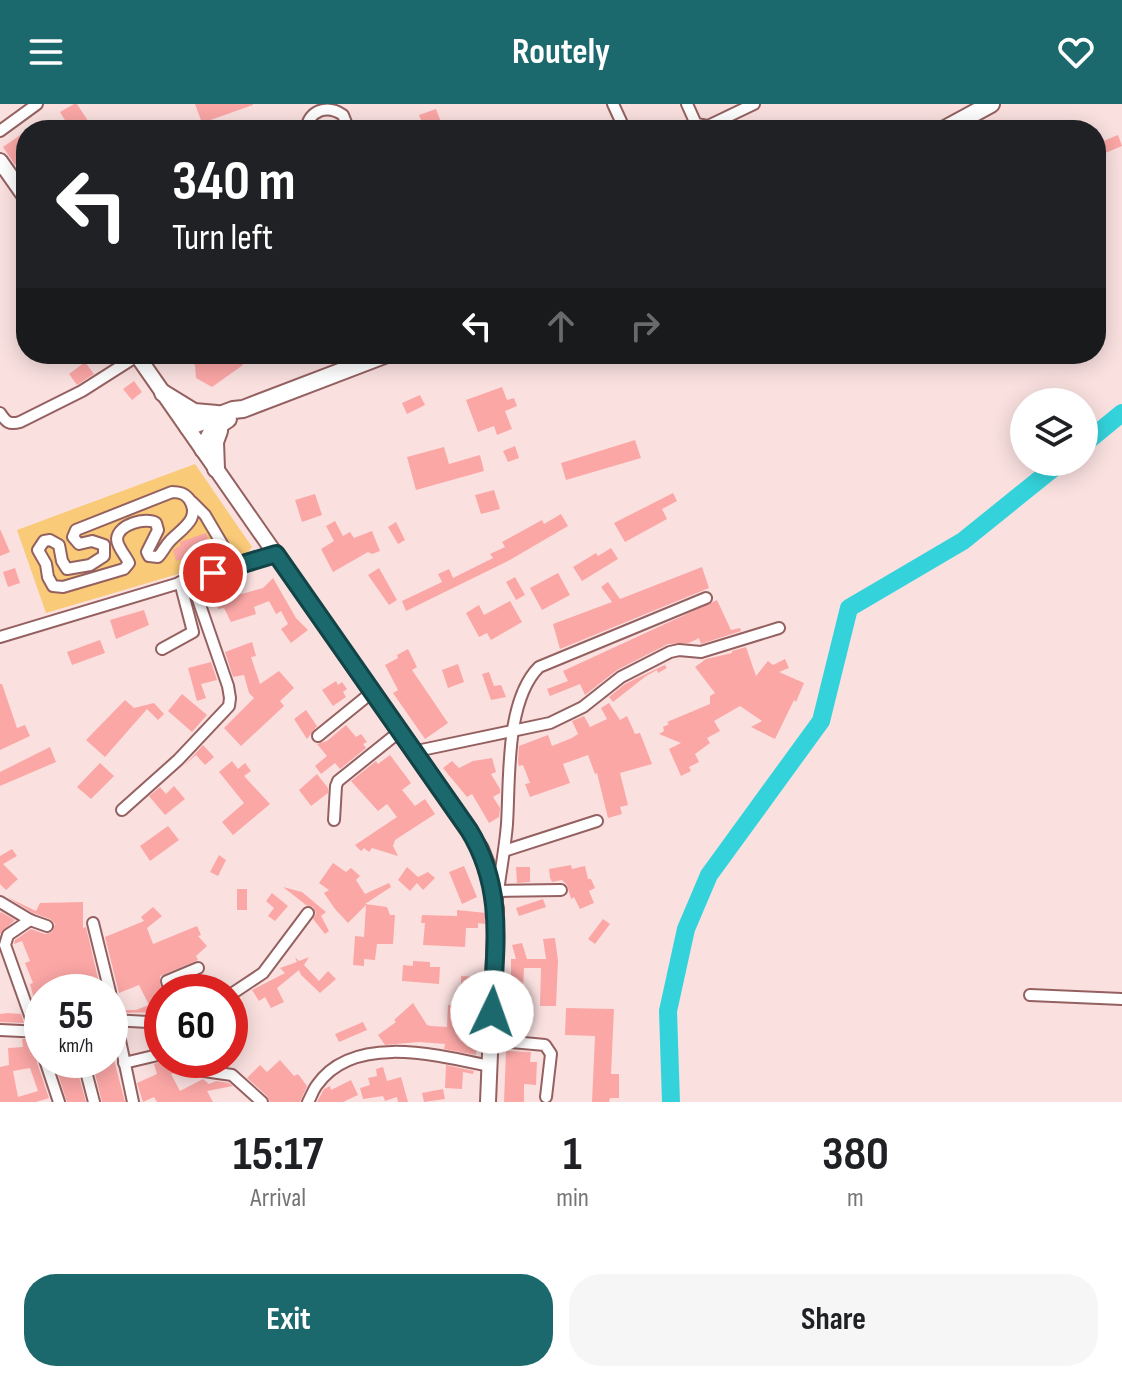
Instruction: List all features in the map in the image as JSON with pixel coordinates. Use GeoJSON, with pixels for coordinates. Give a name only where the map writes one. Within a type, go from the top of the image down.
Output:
{"type":"FeatureCollection","features":[{"type":"Feature","properties":{"kind":"highway"},"geometry":{"type":"LineString","coordinates":[[961,120],[991,104]]}},
{"type":"Feature","properties":{"kind":"highway"},"geometry":{"type":"LineString","coordinates":[[188,427],[226,416],[361,364]]}},
{"type":"Feature","properties":{"kind":"highway"},"geometry":{"type":"LineString","coordinates":[[163,393],[194,412],[226,416]]}},
{"type":"Feature","properties":{"kind":"highway"},"geometry":{"type":"LineString","coordinates":[[203,449],[213,429],[226,416]]}},
{"type":"Feature","properties":{"kind":"highway"},"geometry":{"type":"LineString","coordinates":[[216,469],[217,435],[226,416]]}},
{"type":"Feature","properties":{"kind":"main road"},"geometry":{"type":"LineString","coordinates":[[0,161],[16,184]]}},
{"type":"Feature","properties":{"kind":"main road"},"geometry":{"type":"LineString","coordinates":[[143,364],[481,849],[496,909],[488,1102]]}},
{"type":"Feature","properties":{"kind":"street"},"geometry":{"type":"LineString","coordinates":[[0,131],[37,104]]}},
{"type":"Feature","properties":{"kind":"street"},"geometry":{"type":"LineString","coordinates":[[721,120],[754,104]]}},
{"type":"Feature","properties":{"kind":"street"},"geometry":{"type":"LineString","coordinates":[[322,106],[337,110],[345,120]]}},
{"type":"Feature","properties":{"kind":"street"},"geometry":{"type":"LineString","coordinates":[[0,432],[82,391],[123,364]]}},
{"type":"Feature","properties":{"kind":"street"},"geometry":{"type":"LineString","coordinates":[[0,413],[6,422],[20,422]]}},
{"type":"Feature","properties":{"kind":"street"},"geometry":{"type":"LineString","coordinates":[[191,501],[190,523],[173,537],[158,557],[149,556],[147,552],[158,530],[156,523],[143,520],[122,529],[118,535],[117,541],[129,563],[121,571],[63,587],[53,586],[50,582],[46,564],[38,550],[44,541],[50,540],[59,545],[67,569],[90,565],[104,556],[104,545],[92,541],[79,544],[73,537],[76,530],[172,492],[185,494],[191,501],[210,524],[235,566]]}},
{"type":"Feature","properties":{"kind":"street"},"geometry":{"type":"LineString","coordinates":[[0,637],[276,554]]}},
{"type":"Feature","properties":{"kind":"street"},"geometry":{"type":"LineString","coordinates":[[122,810],[178,760],[229,706],[228,686],[191,579]]}},
{"type":"Feature","properties":{"kind":"street"},"geometry":{"type":"LineString","coordinates":[[162,649],[193,632],[180,582]]}},
{"type":"Feature","properties":{"kind":"street"},"geometry":{"type":"LineString","coordinates":[[496,909],[514,731],[530,676],[539,667],[706,598]]}},
{"type":"Feature","properties":{"kind":"street"},"geometry":{"type":"LineString","coordinates":[[412,752],[550,723],[583,707],[621,677],[670,652],[701,652],[779,628]]}},
{"type":"Feature","properties":{"kind":"street"},"geometry":{"type":"LineString","coordinates":[[318,736],[371,693]]}},
{"type":"Feature","properties":{"kind":"street"},"geometry":{"type":"LineString","coordinates":[[334,820],[338,781],[399,732]]}},
{"type":"Feature","properties":{"kind":"street"},"geometry":{"type":"LineString","coordinates":[[504,851],[597,821]]}},
{"type":"Feature","properties":{"kind":"street"},"geometry":{"type":"LineString","coordinates":[[498,891],[561,890]]}},
{"type":"Feature","properties":{"kind":"street"},"geometry":{"type":"LineString","coordinates":[[0,902],[47,926]]}},
{"type":"Feature","properties":{"kind":"street"},"geometry":{"type":"LineString","coordinates":[[248,983],[263,973],[308,913]]}},
{"type":"Feature","properties":{"kind":"street"},"geometry":{"type":"LineString","coordinates":[[24,994],[5,939],[30,920]]}},
{"type":"Feature","properties":{"kind":"street"},"geometry":{"type":"LineString","coordinates":[[93,923],[106,974]]}},
{"type":"Feature","properties":{"kind":"street"},"geometry":{"type":"LineString","coordinates":[[184,974],[198,968]]}},
{"type":"Feature","properties":{"kind":"street"},"geometry":{"type":"LineString","coordinates":[[1030,995],[1122,999]]}},
{"type":"Feature","properties":{"kind":"street"},"geometry":{"type":"LineString","coordinates":[[0,1030],[24,1031]]}},
{"type":"Feature","properties":{"kind":"street"},"geometry":{"type":"LineString","coordinates":[[490,1040],[545,1045],[549,1049],[546,1097]]}},
{"type":"Feature","properties":{"kind":"street"},"geometry":{"type":"LineString","coordinates":[[308,1102],[318,1083],[329,1073],[343,1064],[372,1054],[427,1053],[489,1066]]}},
{"type":"Feature","properties":{"kind":"street"},"geometry":{"type":"LineString","coordinates":[[51,1078],[59,1102]]}},
{"type":"Feature","properties":{"kind":"street"},"geometry":{"type":"LineString","coordinates":[[88,1078],[94,1102]]}},
{"type":"Feature","properties":{"kind":"street"},"geometry":{"type":"LineString","coordinates":[[127,1078],[133,1102]]}},
{"type":"Feature","properties":{"kind":"street"},"geometry":{"type":"LineString","coordinates":[[235,1078],[262,1102]]}},
{"type":"Feature","properties":{"kind":"shaded area"},"geometry":{"type":"Polygon","coordinates":[[[195,464],[252,547],[246,554],[46,613],[17,530],[195,464]]]}},
{"type":"Feature","properties":{"kind":"building"},"geometry":{"type":"Polygon","coordinates":[[[77,104],[87,120],[65,120],[60,112],[77,104]]]}},
{"type":"Feature","properties":{"kind":"building"},"geometry":{"type":"Polygon","coordinates":[[[195,104],[253,104],[210,120],[201,120],[195,104]]]}},
{"type":"Feature","properties":{"kind":"building"},"geometry":{"type":"Polygon","coordinates":[[[436,109],[440,120],[421,120],[419,115],[436,109]]]}},
{"type":"Feature","properties":{"kind":"building"},"geometry":{"type":"Polygon","coordinates":[[[1118,135],[1122,146],[1106,153],[1106,140],[1118,135]]]}},
{"type":"Feature","properties":{"kind":"building"},"geometry":{"type":"Polygon","coordinates":[[[16,138],[15,165],[3,147],[16,138]]]}},
{"type":"Feature","properties":{"kind":"building"},"geometry":{"type":"Polygon","coordinates":[[[86,364],[94,374],[77,385],[69,374],[86,364]]]}},
{"type":"Feature","properties":{"kind":"building"},"geometry":{"type":"Polygon","coordinates":[[[195,365],[243,365],[212,387],[196,378],[195,365]]]}},
{"type":"Feature","properties":{"kind":"building"},"geometry":{"type":"Polygon","coordinates":[[[134,381],[142,392],[132,400],[123,389],[134,381]]]}},
{"type":"Feature","properties":{"kind":"building"},"geometry":{"type":"Polygon","coordinates":[[[502,387],[507,400],[514,398],[517,406],[505,411],[512,429],[497,435],[494,426],[478,432],[466,400],[502,387]]]}},
{"type":"Feature","properties":{"kind":"building"},"geometry":{"type":"Polygon","coordinates":[[[420,395],[425,405],[407,414],[402,403],[420,395]]]}},
{"type":"Feature","properties":{"kind":"building"},"geometry":{"type":"Polygon","coordinates":[[[635,440],[641,458],[566,480],[561,463],[635,440]]]}},
{"type":"Feature","properties":{"kind":"building"},"geometry":{"type":"Polygon","coordinates":[[[515,446],[519,458],[508,462],[503,451],[515,446]]]}},
{"type":"Feature","properties":{"kind":"building"},"geometry":{"type":"Polygon","coordinates":[[[444,447],[449,464],[480,455],[484,471],[416,490],[407,457],[444,447]]]}},
{"type":"Feature","properties":{"kind":"building"},"geometry":{"type":"Polygon","coordinates":[[[494,490],[500,509],[481,514],[475,495],[494,490]]]}},
{"type":"Feature","properties":{"kind":"building"},"geometry":{"type":"Polygon","coordinates":[[[673,493],[677,501],[662,509],[667,519],[625,542],[614,523],[673,493]]]}},
{"type":"Feature","properties":{"kind":"building"},"geometry":{"type":"Polygon","coordinates":[[[315,494],[322,515],[302,522],[295,500],[315,494]]]}},
{"type":"Feature","properties":{"kind":"building"},"geometry":{"type":"Polygon","coordinates":[[[561,514],[568,526],[508,561],[406,611],[402,601],[442,582],[438,574],[449,569],[453,578],[493,558],[490,554],[505,547],[502,542],[542,520],[544,524],[561,514]]]}},
{"type":"Feature","properties":{"kind":"building"},"geometry":{"type":"Polygon","coordinates":[[[335,521],[343,536],[350,532],[354,538],[372,531],[380,551],[368,552],[333,572],[321,549],[334,541],[326,526],[335,521]]]}},
{"type":"Feature","properties":{"kind":"building"},"geometry":{"type":"Polygon","coordinates":[[[396,522],[405,540],[398,544],[388,527],[396,522]]]}},
{"type":"Feature","properties":{"kind":"building"},"geometry":{"type":"Polygon","coordinates":[[[0,529],[10,552],[0,556],[0,529]]]}},
{"type":"Feature","properties":{"kind":"building"},"geometry":{"type":"Polygon","coordinates":[[[206,533],[212,550],[176,561],[173,550],[181,545],[180,542],[206,533]]]}},
{"type":"Feature","properties":{"kind":"building"},"geometry":{"type":"Polygon","coordinates":[[[611,548],[618,559],[582,581],[573,567],[611,548]]]}},
{"type":"Feature","properties":{"kind":"building"},"geometry":{"type":"Polygon","coordinates":[[[702,567],[709,588],[560,649],[553,624],[612,602],[601,587],[608,582],[620,599],[702,567]]]}},
{"type":"Feature","properties":{"kind":"building"},"geometry":{"type":"Polygon","coordinates":[[[15,568],[20,583],[8,587],[3,572],[15,568]]]}},
{"type":"Feature","properties":{"kind":"building"},"geometry":{"type":"Polygon","coordinates":[[[379,568],[397,600],[389,605],[368,575],[379,568]]]}},
{"type":"Feature","properties":{"kind":"building"},"geometry":{"type":"Polygon","coordinates":[[[558,573],[570,595],[542,610],[530,588],[558,573]]]}},
{"type":"Feature","properties":{"kind":"building"},"geometry":{"type":"Polygon","coordinates":[[[515,577],[525,595],[516,600],[506,582],[515,577]]]}},
{"type":"Feature","properties":{"kind":"building"},"geometry":{"type":"Polygon","coordinates":[[[273,578],[296,618],[308,630],[291,643],[281,629],[288,624],[281,611],[276,614],[269,601],[254,607],[256,614],[231,622],[224,608],[218,609],[216,601],[263,588],[273,578]]]}},
{"type":"Feature","properties":{"kind":"building"},"geometry":{"type":"Polygon","coordinates":[[[717,600],[731,630],[740,628],[741,631],[701,644],[699,638],[689,643],[668,644],[617,670],[585,695],[580,684],[550,696],[547,689],[568,681],[563,671],[717,600]]]}},
{"type":"Feature","properties":{"kind":"building"},"geometry":{"type":"Polygon","coordinates":[[[510,601],[522,622],[491,640],[487,633],[479,637],[466,613],[479,605],[484,615],[510,601]]]}},
{"type":"Feature","properties":{"kind":"building"},"geometry":{"type":"Polygon","coordinates":[[[144,610],[149,625],[116,639],[110,620],[144,610]]]}},
{"type":"Feature","properties":{"kind":"building"},"geometry":{"type":"Polygon","coordinates":[[[100,640],[105,653],[72,665],[67,652],[100,640]]]}},
{"type":"Feature","properties":{"kind":"building"},"geometry":{"type":"Polygon","coordinates":[[[252,642],[256,656],[251,657],[260,684],[279,671],[294,688],[280,701],[284,706],[241,746],[224,728],[254,698],[249,693],[244,675],[233,677],[225,652],[252,642]]]}},
{"type":"Feature","properties":{"kind":"building"},"geometry":{"type":"Polygon","coordinates":[[[746,647],[756,676],[768,661],[773,665],[785,659],[789,668],[779,672],[804,683],[796,702],[794,700],[775,739],[751,727],[762,721],[740,706],[714,721],[720,731],[707,738],[710,743],[695,754],[699,762],[681,776],[669,749],[681,743],[659,734],[669,724],[667,722],[710,704],[710,696],[715,693],[695,667],[706,659],[746,647]]]}},
{"type":"Feature","properties":{"kind":"building"},"geometry":{"type":"Polygon","coordinates":[[[408,649],[417,667],[412,670],[448,723],[425,739],[393,693],[398,690],[385,665],[408,649]]]}},
{"type":"Feature","properties":{"kind":"building"},"geometry":{"type":"Polygon","coordinates":[[[677,659],[658,673],[657,670],[646,676],[613,702],[609,697],[625,684],[677,659]]]}},
{"type":"Feature","properties":{"kind":"building"},"geometry":{"type":"Polygon","coordinates":[[[211,662],[217,680],[201,684],[206,698],[197,701],[188,668],[211,662]]]}},
{"type":"Feature","properties":{"kind":"building"},"geometry":{"type":"Polygon","coordinates":[[[458,664],[464,682],[448,688],[442,670],[458,664]]]}},
{"type":"Feature","properties":{"kind":"building"},"geometry":{"type":"Polygon","coordinates":[[[489,672],[494,686],[501,685],[506,697],[491,700],[482,674],[489,672]]]}},
{"type":"Feature","properties":{"kind":"building"},"geometry":{"type":"Polygon","coordinates":[[[336,681],[338,685],[342,682],[347,689],[343,692],[346,697],[333,706],[322,690],[336,681]]]}},
{"type":"Feature","properties":{"kind":"building"},"geometry":{"type":"Polygon","coordinates":[[[0,684],[17,728],[25,725],[30,736],[0,750],[0,684]]]}},
{"type":"Feature","properties":{"kind":"building"},"geometry":{"type":"Polygon","coordinates":[[[182,694],[207,715],[192,732],[168,711],[182,694]]]}},
{"type":"Feature","properties":{"kind":"building"},"geometry":{"type":"Polygon","coordinates":[[[125,700],[134,708],[154,703],[164,714],[158,720],[147,709],[105,757],[86,740],[125,700]]]}},
{"type":"Feature","properties":{"kind":"building"},"geometry":{"type":"Polygon","coordinates":[[[609,703],[620,720],[627,716],[635,734],[640,733],[652,764],[620,773],[628,805],[620,807],[622,814],[608,818],[597,773],[588,755],[563,764],[570,783],[530,797],[525,784],[530,783],[523,765],[519,766],[518,762],[519,746],[548,735],[552,746],[572,738],[578,734],[572,721],[584,716],[590,727],[607,719],[601,708],[609,703]]]}},
{"type":"Feature","properties":{"kind":"building"},"geometry":{"type":"Polygon","coordinates":[[[306,710],[317,726],[307,739],[294,719],[306,710]]]}},
{"type":"Feature","properties":{"kind":"building"},"geometry":{"type":"Polygon","coordinates":[[[346,725],[356,737],[361,734],[367,742],[363,744],[366,748],[340,769],[335,763],[321,774],[315,766],[327,756],[317,744],[327,741],[346,725]]]}},
{"type":"Feature","properties":{"kind":"building"},"geometry":{"type":"Polygon","coordinates":[[[203,745],[214,757],[205,765],[196,755],[185,765],[203,745]]]}},
{"type":"Feature","properties":{"kind":"building"},"geometry":{"type":"Polygon","coordinates":[[[50,747],[56,762],[0,786],[0,772],[50,747]]]}},
{"type":"Feature","properties":{"kind":"building"},"geometry":{"type":"Polygon","coordinates":[[[390,755],[411,783],[402,790],[415,806],[425,799],[435,814],[395,840],[393,846],[398,856],[372,848],[369,852],[364,848],[361,851],[355,845],[397,817],[387,804],[378,811],[351,781],[376,761],[378,764],[390,755]]]}},
{"type":"Feature","properties":{"kind":"building"},"geometry":{"type":"Polygon","coordinates":[[[492,758],[496,772],[491,774],[500,789],[500,793],[493,797],[500,808],[499,817],[489,823],[472,794],[467,797],[443,768],[452,761],[459,768],[473,761],[492,758]]]}},
{"type":"Feature","properties":{"kind":"building"},"geometry":{"type":"Polygon","coordinates":[[[232,761],[238,769],[245,763],[251,771],[244,776],[270,804],[233,835],[222,822],[244,803],[219,772],[232,761]]]}},
{"type":"Feature","properties":{"kind":"building"},"geometry":{"type":"Polygon","coordinates":[[[100,763],[114,776],[91,799],[77,787],[100,763]]]}},
{"type":"Feature","properties":{"kind":"building"},"geometry":{"type":"Polygon","coordinates":[[[317,774],[328,788],[328,793],[311,806],[299,790],[317,774]]]}},
{"type":"Feature","properties":{"kind":"building"},"geometry":{"type":"Polygon","coordinates":[[[174,786],[185,799],[165,815],[149,796],[160,787],[166,794],[174,786]]]}},
{"type":"Feature","properties":{"kind":"building"},"geometry":{"type":"Polygon","coordinates":[[[168,826],[179,840],[150,861],[140,846],[168,826]]]}},
{"type":"Feature","properties":{"kind":"building"},"geometry":{"type":"Polygon","coordinates":[[[12,849],[17,856],[3,864],[18,879],[6,890],[0,884],[0,856],[12,849]]]}},
{"type":"Feature","properties":{"kind":"building"},"geometry":{"type":"Polygon","coordinates":[[[219,855],[226,860],[218,876],[210,872],[219,855]]]}},
{"type":"Feature","properties":{"kind":"building"},"geometry":{"type":"Polygon","coordinates":[[[333,863],[346,872],[351,868],[360,876],[356,880],[365,894],[389,883],[391,887],[365,904],[387,907],[390,915],[395,915],[393,944],[377,944],[375,960],[364,959],[364,966],[353,965],[355,936],[364,937],[366,905],[348,923],[335,909],[324,893],[329,890],[319,883],[333,863]]]}},
{"type":"Feature","properties":{"kind":"building"},"geometry":{"type":"Polygon","coordinates":[[[571,865],[572,869],[585,866],[588,879],[595,888],[589,891],[594,903],[580,909],[574,897],[571,899],[567,885],[562,880],[552,882],[550,878],[549,869],[571,865]]]}},
{"type":"Feature","properties":{"kind":"building"},"geometry":{"type":"Polygon","coordinates":[[[464,866],[477,897],[462,904],[449,872],[464,866]]]}},
{"type":"Feature","properties":{"kind":"building"},"geometry":{"type":"Polygon","coordinates":[[[407,867],[418,877],[428,872],[435,878],[423,890],[417,883],[410,891],[398,880],[407,867]]]}},
{"type":"Feature","properties":{"kind":"building"},"geometry":{"type":"Polygon","coordinates":[[[516,867],[530,867],[530,882],[517,883],[516,867]]]}},
{"type":"Feature","properties":{"kind":"building"},"geometry":{"type":"Polygon","coordinates":[[[283,887],[302,892],[326,912],[321,916],[329,931],[325,934],[313,919],[316,913],[313,907],[283,887]]]}},
{"type":"Feature","properties":{"kind":"building"},"geometry":{"type":"Polygon","coordinates":[[[237,889],[247,889],[247,910],[237,910],[237,889]]]}},
{"type":"Feature","properties":{"kind":"building"},"geometry":{"type":"Polygon","coordinates":[[[272,893],[288,906],[275,921],[268,916],[274,908],[266,901],[272,893]]]}},
{"type":"Feature","properties":{"kind":"building"},"geometry":{"type":"Polygon","coordinates":[[[7,897],[36,911],[40,903],[83,902],[83,928],[86,927],[97,974],[29,974],[25,963],[30,961],[22,941],[14,944],[15,940],[31,929],[45,934],[52,932],[55,924],[7,897]]]}},
{"type":"Feature","properties":{"kind":"building"},"geometry":{"type":"Polygon","coordinates":[[[543,899],[546,907],[519,916],[516,908],[543,899]]]}},
{"type":"Feature","properties":{"kind":"building"},"geometry":{"type":"Polygon","coordinates":[[[153,907],[162,916],[147,928],[153,944],[197,926],[201,935],[198,936],[207,946],[196,956],[198,960],[165,974],[144,974],[144,995],[139,985],[128,989],[128,974],[114,974],[105,937],[144,921],[141,917],[153,907]]]}},
{"type":"Feature","properties":{"kind":"building"},"geometry":{"type":"Polygon","coordinates":[[[457,910],[486,913],[485,924],[478,923],[478,928],[466,928],[465,947],[423,945],[425,923],[421,923],[422,915],[457,916],[457,910]]]}},
{"type":"Feature","properties":{"kind":"building"},"geometry":{"type":"Polygon","coordinates":[[[0,913],[15,920],[0,934],[0,913]]]}},
{"type":"Feature","properties":{"kind":"building"},"geometry":{"type":"Polygon","coordinates":[[[603,919],[610,924],[595,944],[588,939],[603,919]]]}},
{"type":"Feature","properties":{"kind":"building"},"geometry":{"type":"Polygon","coordinates":[[[555,938],[558,961],[556,1006],[540,1006],[541,968],[524,968],[523,990],[511,989],[511,959],[516,959],[512,945],[522,943],[527,959],[546,959],[543,939],[555,938]]]}},
{"type":"Feature","properties":{"kind":"building"},"geometry":{"type":"Polygon","coordinates":[[[295,957],[299,961],[309,957],[304,965],[319,981],[328,971],[336,979],[320,993],[299,970],[277,988],[284,1002],[271,1008],[265,997],[259,1001],[252,990],[285,973],[280,968],[297,962],[295,957]]]}},
{"type":"Feature","properties":{"kind":"building"},"geometry":{"type":"Polygon","coordinates":[[[413,961],[430,962],[430,967],[440,967],[439,984],[402,981],[403,965],[413,966],[413,961]]]}},
{"type":"Feature","properties":{"kind":"building"},"geometry":{"type":"Polygon","coordinates":[[[461,976],[480,977],[480,989],[475,989],[475,995],[461,995],[461,976]]]}},
{"type":"Feature","properties":{"kind":"building"},"geometry":{"type":"Polygon","coordinates":[[[413,1003],[427,1025],[447,1027],[448,1005],[463,1006],[462,1028],[479,1030],[476,1055],[444,1049],[445,1044],[419,1042],[385,1045],[378,1035],[396,1022],[394,1020],[413,1003]]]}},
{"type":"Feature","properties":{"kind":"building"},"geometry":{"type":"Polygon","coordinates":[[[144,1007],[144,1012],[128,1013],[128,1010],[144,1007]]]}},
{"type":"Feature","properties":{"kind":"building"},"geometry":{"type":"Polygon","coordinates":[[[566,1008],[614,1009],[611,1074],[619,1074],[619,1098],[610,1098],[609,1102],[592,1102],[595,1036],[565,1035],[566,1008]]]}},
{"type":"Feature","properties":{"kind":"building"},"geometry":{"type":"Polygon","coordinates":[[[0,1014],[21,1014],[24,1023],[0,1022],[0,1014]]]}},
{"type":"Feature","properties":{"kind":"building"},"geometry":{"type":"Polygon","coordinates":[[[363,1022],[367,1030],[339,1042],[335,1034],[363,1022]]]}},
{"type":"Feature","properties":{"kind":"building"},"geometry":{"type":"Polygon","coordinates":[[[24,1039],[24,1069],[13,1071],[18,1097],[38,1091],[33,1078],[42,1078],[49,1098],[36,1102],[0,1102],[0,1067],[9,1065],[8,1048],[23,1047],[24,1039]]]}},
{"type":"Feature","properties":{"kind":"building"},"geometry":{"type":"Polygon","coordinates":[[[506,1051],[531,1052],[530,1062],[537,1062],[536,1085],[524,1084],[524,1102],[504,1102],[506,1051]]]}},
{"type":"Feature","properties":{"kind":"building"},"geometry":{"type":"Polygon","coordinates":[[[280,1060],[294,1076],[298,1074],[307,1086],[300,1102],[270,1102],[247,1078],[260,1065],[267,1072],[280,1060]]]}},
{"type":"Feature","properties":{"kind":"building"},"geometry":{"type":"Polygon","coordinates":[[[446,1065],[474,1071],[473,1074],[463,1072],[462,1089],[445,1088],[446,1065]]]}},
{"type":"Feature","properties":{"kind":"building"},"geometry":{"type":"Polygon","coordinates":[[[383,1067],[387,1081],[401,1077],[408,1102],[398,1102],[397,1097],[385,1101],[383,1096],[363,1099],[360,1088],[370,1085],[368,1078],[377,1076],[376,1069],[383,1067]]]}},
{"type":"Feature","properties":{"kind":"building"},"geometry":{"type":"Polygon","coordinates":[[[59,1078],[79,1078],[86,1102],[67,1102],[59,1078]]]}},
{"type":"Feature","properties":{"kind":"building"},"geometry":{"type":"Polygon","coordinates":[[[96,1078],[119,1078],[125,1102],[102,1102],[96,1078]]]}},
{"type":"Feature","properties":{"kind":"building"},"geometry":{"type":"Polygon","coordinates":[[[148,1078],[173,1078],[180,1091],[203,1079],[209,1084],[216,1081],[233,1086],[207,1091],[213,1102],[157,1102],[154,1097],[143,1102],[137,1083],[148,1078]]]}},
{"type":"Feature","properties":{"kind":"building"},"geometry":{"type":"Polygon","coordinates":[[[351,1080],[358,1095],[343,1102],[317,1102],[324,1089],[330,1086],[331,1090],[351,1080]]]}},
{"type":"Feature","properties":{"kind":"building"},"geometry":{"type":"Polygon","coordinates":[[[443,1089],[445,1099],[424,1102],[422,1093],[443,1089]]]}},
{"type":"Feature","properties":{"kind":"waterway"},"geometry":{"type":"LineString","coordinates":[[1098,433],[1122,413]]}},
{"type":"Feature","properties":{"kind":"waterway"},"geometry":{"type":"LineString","coordinates":[[671,1102],[668,1011],[686,929],[709,875],[821,721],[849,608],[963,541],[1044,476]]}},
{"type":"Feature","properties":{"kind":"route"},"geometry":{"type":"LineString","coordinates":[[213,573],[276,554],[469,830],[487,864],[496,909],[492,1012]]}}]}
